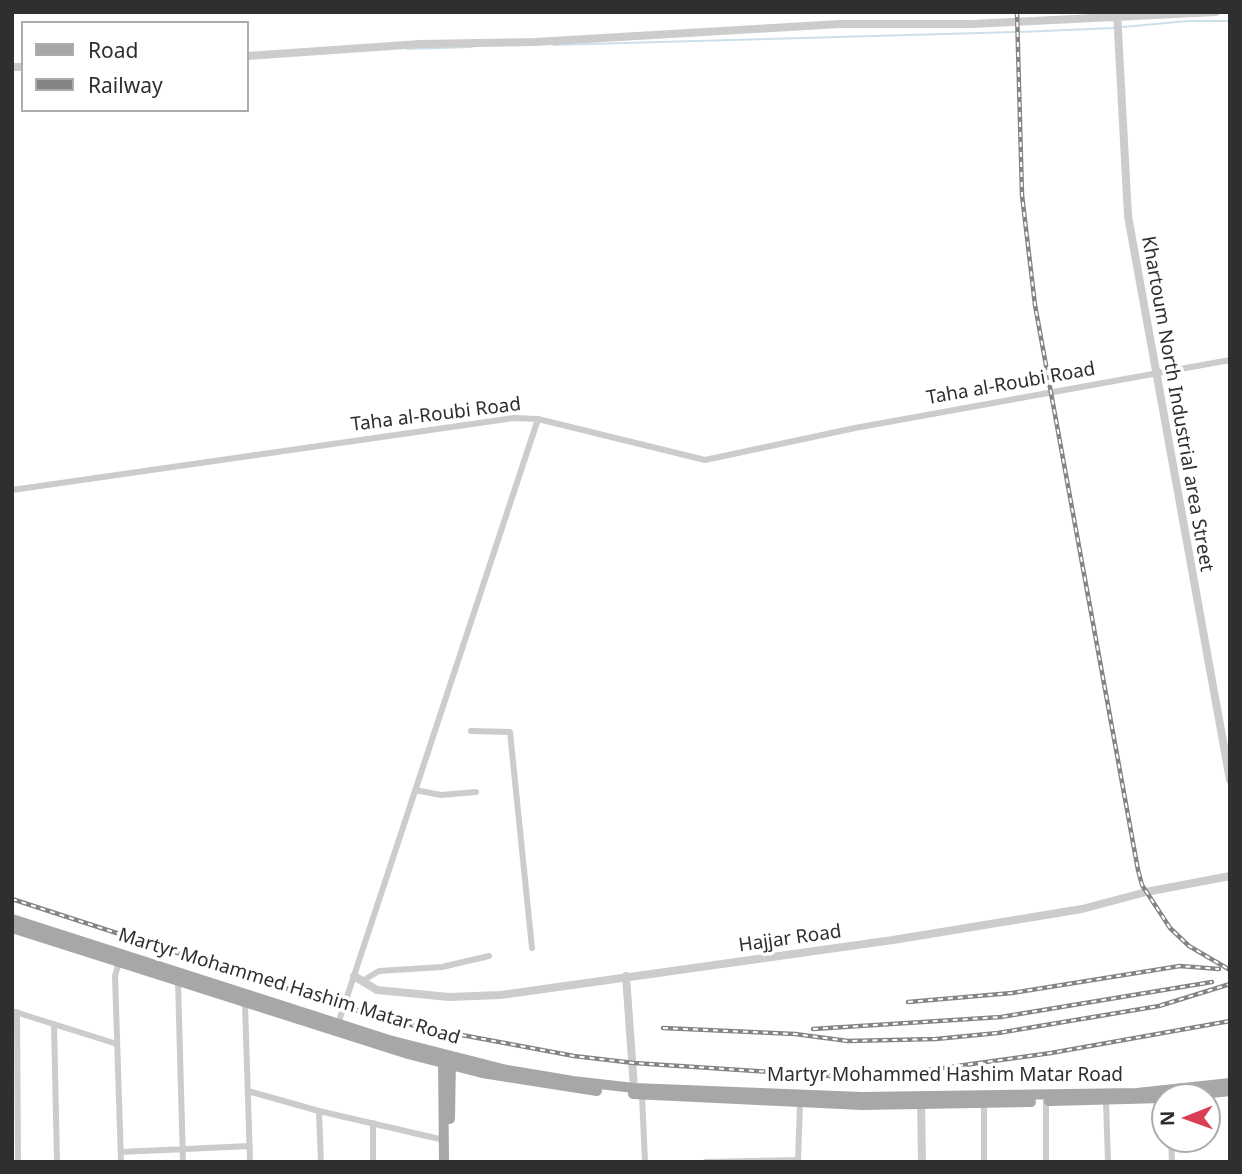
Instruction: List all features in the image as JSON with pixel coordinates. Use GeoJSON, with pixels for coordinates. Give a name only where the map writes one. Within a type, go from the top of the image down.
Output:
{"type":"FeatureCollection","features":[{"type":"Feature","properties":{"kind":"main road","name":"Martyr Mohammed Hashim Matar Road"},"geometry":{"type":"LineString","coordinates":[[12,919],[446,1059],[538,1084],[800,1103],[1137,1093],[1230,1083]]}},
{"type":"Feature","properties":{"kind":"main road","name":"Martyr Mohammed Hashim Matar Road"},"geometry":{"type":"LineString","coordinates":[[12,928],[408,1054],[446,1059]]}},
{"type":"Feature","properties":{"kind":"main road"},"geometry":{"type":"LineString","coordinates":[[444,1162],[446,1059]]}},
{"type":"Feature","properties":{"kind":"main road"},"geometry":{"type":"LineString","coordinates":[[446,1059],[450,1162]]}},
{"type":"Feature","properties":{"kind":"main road","name":"Martyr Mohammed Hashim Matar Road"},"geometry":{"type":"LineString","coordinates":[[638,1091],[984,1102],[1151,1099]]}},
{"type":"Feature","properties":{"kind":"street"},"geometry":{"type":"LineString","coordinates":[[248,57],[420,44],[535,42],[840,24],[921,26],[1014,17],[1117,21],[1216,12]]}},
{"type":"Feature","properties":{"kind":"street","name":"Khartoum North Industrial area Street"},"geometry":{"type":"LineString","coordinates":[[1117,21],[1126,199],[1154,373],[1230,780]]}},
{"type":"Feature","properties":{"kind":"street","name":"Taha al-Roubi Road"},"geometry":{"type":"LineString","coordinates":[[12,490],[476,422],[538,419],[705,460],[855,428],[1230,360]]}},
{"type":"Feature","properties":{"kind":"street"},"geometry":{"type":"LineString","coordinates":[[338,1024],[538,419]]}},
{"type":"Feature","properties":{"kind":"street"},"geometry":{"type":"LineString","coordinates":[[471,731],[510,732],[532,948]]}},
{"type":"Feature","properties":{"kind":"street"},"geometry":{"type":"LineString","coordinates":[[415,790],[441,795],[477,792]]}},
{"type":"Feature","properties":{"kind":"street","name":"Hajjar Road"},"geometry":{"type":"LineString","coordinates":[[354,976],[377,990],[449,997],[501,995],[625,976],[797,955],[1041,916],[1230,876]]}},
{"type":"Feature","properties":{"kind":"street"},"geometry":{"type":"LineString","coordinates":[[364,980],[379,971],[442,967],[489,957]]}},
{"type":"Feature","properties":{"kind":"street"},"geometry":{"type":"LineString","coordinates":[[119,962],[116,976],[121,1162]]}},
{"type":"Feature","properties":{"kind":"street"},"geometry":{"type":"LineString","coordinates":[[625,976],[645,1162]]}},
{"type":"Feature","properties":{"kind":"street"},"geometry":{"type":"LineString","coordinates":[[178,981],[183,1162]]}},
{"type":"Feature","properties":{"kind":"street"},"geometry":{"type":"LineString","coordinates":[[245,1004],[250,1162]]}},
{"type":"Feature","properties":{"kind":"street"},"geometry":{"type":"LineString","coordinates":[[18,1162],[15,1149],[15,1011],[117,1044]]}},
{"type":"Feature","properties":{"kind":"street"},"geometry":{"type":"LineString","coordinates":[[54,1024],[57,1162]]}},
{"type":"Feature","properties":{"kind":"street"},"geometry":{"type":"LineString","coordinates":[[248,1091],[444,1140]]}},
{"type":"Feature","properties":{"kind":"street"},"geometry":{"type":"LineString","coordinates":[[920,1100],[922,1162]]}},
{"type":"Feature","properties":{"kind":"street"},"geometry":{"type":"LineString","coordinates":[[1046,1101],[1046,1162]]}},
{"type":"Feature","properties":{"kind":"street"},"geometry":{"type":"LineString","coordinates":[[1105,1101],[1108,1162]]}},
{"type":"Feature","properties":{"kind":"street"},"geometry":{"type":"LineString","coordinates":[[984,1102],[985,1162]]}},
{"type":"Feature","properties":{"kind":"street"},"geometry":{"type":"LineString","coordinates":[[706,1162],[798,1161],[800,1103]]}},
{"type":"Feature","properties":{"kind":"street"},"geometry":{"type":"LineString","coordinates":[[320,1111],[321,1162]]}},
{"type":"Feature","properties":{"kind":"street"},"geometry":{"type":"LineString","coordinates":[[373,1123],[373,1162]]}},
{"type":"Feature","properties":{"kind":"street"},"geometry":{"type":"LineString","coordinates":[[121,1152],[250,1146]]}},
{"type":"Feature","properties":{"kind":"waterway"},"geometry":{"type":"LineString","coordinates":[[1123,27],[1188,21],[1230,21]]}},
{"type":"Feature","properties":{"kind":"waterway"},"geometry":{"type":"LineString","coordinates":[[1020,32],[1114,28]]}},
{"type":"Feature","properties":{"kind":"waterway"},"geometry":{"type":"LineString","coordinates":[[554,45],[1015,32]]}},
{"type":"Feature","properties":{"kind":"waterway"},"geometry":{"type":"LineString","coordinates":[[407,49],[472,47]]}},
{"type":"Feature","properties":{"kind":"railway"},"geometry":{"type":"LineString","coordinates":[[1017,12],[1022,195],[1035,305],[1138,870],[1142,885],[1170,928],[1189,946],[1230,970]]}},
{"type":"Feature","properties":{"kind":"railway"},"geometry":{"type":"LineString","coordinates":[[12,899],[344,1007],[419,1027],[574,1056],[634,1063],[847,1077],[907,1073],[1051,1053],[1230,1021]]}},
{"type":"Feature","properties":{"kind":"railway"},"geometry":{"type":"LineString","coordinates":[[908,1002],[1012,993],[1180,966],[1219,969]]}},
{"type":"Feature","properties":{"kind":"railway"},"geometry":{"type":"LineString","coordinates":[[813,1029],[1001,1017],[1212,982]]}},
{"type":"Feature","properties":{"kind":"railway"},"geometry":{"type":"LineString","coordinates":[[663,1028],[795,1034],[848,1041],[936,1039],[998,1033],[1159,1006],[1230,984]]}}]}
